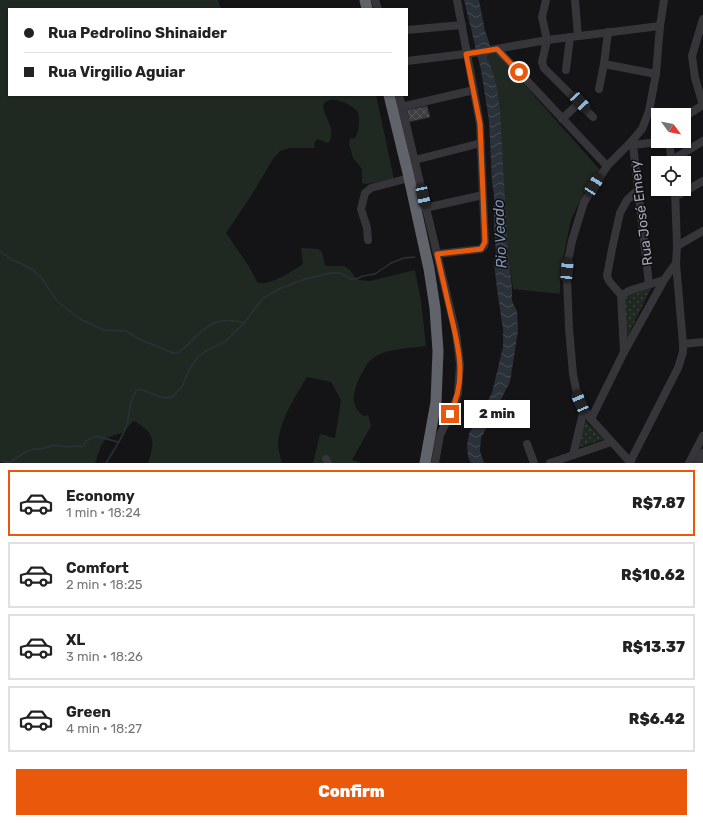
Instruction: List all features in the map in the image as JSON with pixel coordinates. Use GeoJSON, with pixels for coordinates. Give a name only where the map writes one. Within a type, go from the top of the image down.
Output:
{"type":"FeatureCollection","features":[{"type":"Feature","properties":{"kind":"highway"},"geometry":{"type":"LineString","coordinates":[[388,96],[430,269],[438,331],[436,402],[425,463]]}},
{"type":"Feature","properties":{"kind":"street"},"geometry":{"type":"LineString","coordinates":[[437,254],[481,249],[485,242],[480,124],[470,54],[457,0]]}},
{"type":"Feature","properties":{"kind":"street"},"geometry":{"type":"LineString","coordinates":[[546,0],[542,17],[547,40],[542,62],[544,68],[594,117]]}},
{"type":"Feature","properties":{"kind":"street"},"geometry":{"type":"LineString","coordinates":[[566,70],[574,37],[575,0]]}},
{"type":"Feature","properties":{"kind":"street"},"geometry":{"type":"LineString","coordinates":[[664,0],[656,74],[649,111],[642,128],[632,144],[607,166],[584,202],[572,241],[568,261],[567,305],[573,374],[577,394],[584,409],[591,419],[630,462],[678,368],[683,352],[676,263],[677,246],[675,196]]}},
{"type":"Feature","properties":{"kind":"street"},"geometry":{"type":"LineString","coordinates":[[691,110],[702,101],[695,78],[692,56],[703,19]]}},
{"type":"Feature","properties":{"kind":"street"},"geometry":{"type":"LineString","coordinates":[[408,30],[462,25]]}},
{"type":"Feature","properties":{"kind":"street"},"geometry":{"type":"LineString","coordinates":[[408,61],[470,54],[547,40],[660,26]]}},
{"type":"Feature","properties":{"kind":"street"},"geometry":{"type":"LineString","coordinates":[[599,89],[608,32]]}},
{"type":"Feature","properties":{"kind":"street"},"geometry":{"type":"LineString","coordinates":[[497,49],[607,166]]}},
{"type":"Feature","properties":{"kind":"street"},"geometry":{"type":"LineString","coordinates":[[604,64],[656,74]]}},
{"type":"Feature","properties":{"kind":"street"},"geometry":{"type":"LineString","coordinates":[[402,107],[474,90]]}},
{"type":"Feature","properties":{"kind":"street"},"geometry":{"type":"LineString","coordinates":[[399,96],[456,333],[460,374],[458,394],[440,435],[435,463]]}},
{"type":"Feature","properties":{"kind":"street"},"geometry":{"type":"LineString","coordinates":[[562,118],[580,102]]}},
{"type":"Feature","properties":{"kind":"street"},"geometry":{"type":"LineString","coordinates":[[681,156],[703,141]]}},
{"type":"Feature","properties":{"kind":"street"},"geometry":{"type":"LineString","coordinates":[[632,144],[651,142]]}},
{"type":"Feature","properties":{"kind":"street"},"geometry":{"type":"LineString","coordinates":[[415,160],[481,144]]}},
{"type":"Feature","properties":{"kind":"street","name":"Rua José Emery"},"geometry":{"type":"LineString","coordinates":[[632,144],[639,190],[649,284]]}},
{"type":"Feature","properties":{"kind":"street"},"geometry":{"type":"LineString","coordinates":[[368,240],[368,228],[362,209],[363,197],[365,193],[371,188],[409,178]]}},
{"type":"Feature","properties":{"kind":"street"},"geometry":{"type":"LineString","coordinates":[[691,186],[703,181]]}},
{"type":"Feature","properties":{"kind":"street"},"geometry":{"type":"LineString","coordinates":[[624,352],[621,295],[608,279],[612,249],[622,208],[627,200],[639,190]]}},
{"type":"Feature","properties":{"kind":"street"},"geometry":{"type":"LineString","coordinates":[[426,208],[483,195]]}},
{"type":"Feature","properties":{"kind":"street"},"geometry":{"type":"LineString","coordinates":[[677,246],[703,231]]}},
{"type":"Feature","properties":{"kind":"street"},"geometry":{"type":"LineString","coordinates":[[591,419],[624,352],[664,280],[676,263]]}},
{"type":"Feature","properties":{"kind":"street"},"geometry":{"type":"LineString","coordinates":[[621,295],[664,280]]}},
{"type":"Feature","properties":{"kind":"street"},"geometry":{"type":"LineString","coordinates":[[683,344],[703,342]]}},
{"type":"Feature","properties":{"kind":"street"},"geometry":{"type":"LineString","coordinates":[[573,455],[584,409]]}},
{"type":"Feature","properties":{"kind":"street"},"geometry":{"type":"LineString","coordinates":[[689,463],[703,436]]}},
{"type":"Feature","properties":{"kind":"street"},"geometry":{"type":"LineString","coordinates":[[550,463],[611,442]]}},
{"type":"Feature","properties":{"kind":"street"},"geometry":{"type":"LineString","coordinates":[[527,444],[534,463]]}},
{"type":"Feature","properties":{"kind":"street"},"geometry":{"type":"LineString","coordinates":[[698,463],[703,453]]}},
{"type":"Feature","properties":{"kind":"shaded area"},"geometry":{"type":"Polygon","coordinates":[[[0,0],[218,0],[221,8],[8,8],[8,96],[376,96],[394,179],[366,184],[362,183],[362,169],[353,158],[349,144],[350,139],[355,138],[357,132],[359,122],[358,112],[346,103],[330,100],[323,105],[331,130],[330,141],[327,143],[318,139],[315,141],[314,148],[289,148],[280,151],[273,159],[251,196],[226,233],[248,265],[257,282],[262,283],[274,280],[287,274],[303,264],[301,248],[318,249],[322,252],[325,265],[344,266],[359,280],[370,281],[415,270],[421,301],[426,346],[386,352],[372,359],[363,370],[355,391],[355,405],[358,411],[364,416],[368,415],[371,426],[352,460],[361,463],[313,463],[320,434],[335,438],[341,400],[331,382],[307,377],[288,410],[281,427],[278,450],[282,463],[148,463],[152,444],[151,435],[142,426],[133,421],[124,432],[106,438],[101,446],[95,463],[4,463],[0,460],[0,0]]]}},
{"type":"Feature","properties":{"kind":"shaded area"},"geometry":{"type":"Polygon","coordinates":[[[493,49],[600,170],[585,191],[571,219],[560,274],[560,294],[513,289],[508,252],[501,134],[491,66],[487,58],[488,54],[493,49]]]}},
{"type":"Feature","properties":{"kind":"shaded area"},"geometry":{"type":"Polygon","coordinates":[[[651,288],[627,338],[623,296],[651,288]]]}},
{"type":"Feature","properties":{"kind":"shaded area"},"geometry":{"type":"Polygon","coordinates":[[[584,420],[604,439],[577,448],[584,420]]]}},
{"type":"Feature","properties":{"kind":"water","name":"Rio Veado"},"geometry":{"type":"Polygon","coordinates":[[[464,0],[479,0],[485,31],[490,45],[487,58],[491,66],[497,88],[500,110],[508,252],[512,301],[517,311],[518,331],[510,382],[481,438],[480,451],[484,463],[471,463],[468,457],[467,446],[469,434],[492,393],[503,347],[503,330],[494,263],[496,252],[494,195],[489,121],[481,70],[464,0]]]}},
{"type":"Feature","properties":{"kind":"building"},"geometry":{"type":"Polygon","coordinates":[[[427,106],[430,117],[409,122],[407,110],[427,106]]]}},
{"type":"Feature","properties":{"kind":"waterway"},"geometry":{"type":"LineString","coordinates":[[0,251],[12,260],[33,270],[42,279],[57,301],[80,319],[104,330],[126,331],[139,339],[173,353],[179,352],[207,327],[215,323],[223,320],[233,320],[244,323]]}},
{"type":"Feature","properties":{"kind":"waterway"},"geometry":{"type":"LineString","coordinates":[[106,463],[125,429],[131,403],[136,391],[140,389],[160,397],[172,397],[182,387],[190,368],[197,358],[206,351],[226,341],[244,323],[263,298],[279,289],[305,279],[331,273],[340,273],[350,279],[356,279],[375,274],[391,263],[404,258],[415,257]]}},
{"type":"Feature","properties":{"kind":"waterway"},"geometry":{"type":"LineString","coordinates":[[0,461],[10,462],[27,451],[54,445],[83,447],[86,441],[96,436],[118,442]]}},
{"type":"Feature","properties":{"kind":"route"},"geometry":{"type":"LineString","coordinates":[[450,414],[460,385],[460,364],[456,333],[437,254],[481,249],[485,242],[480,124],[466,54],[497,49],[519,72]]}}]}
